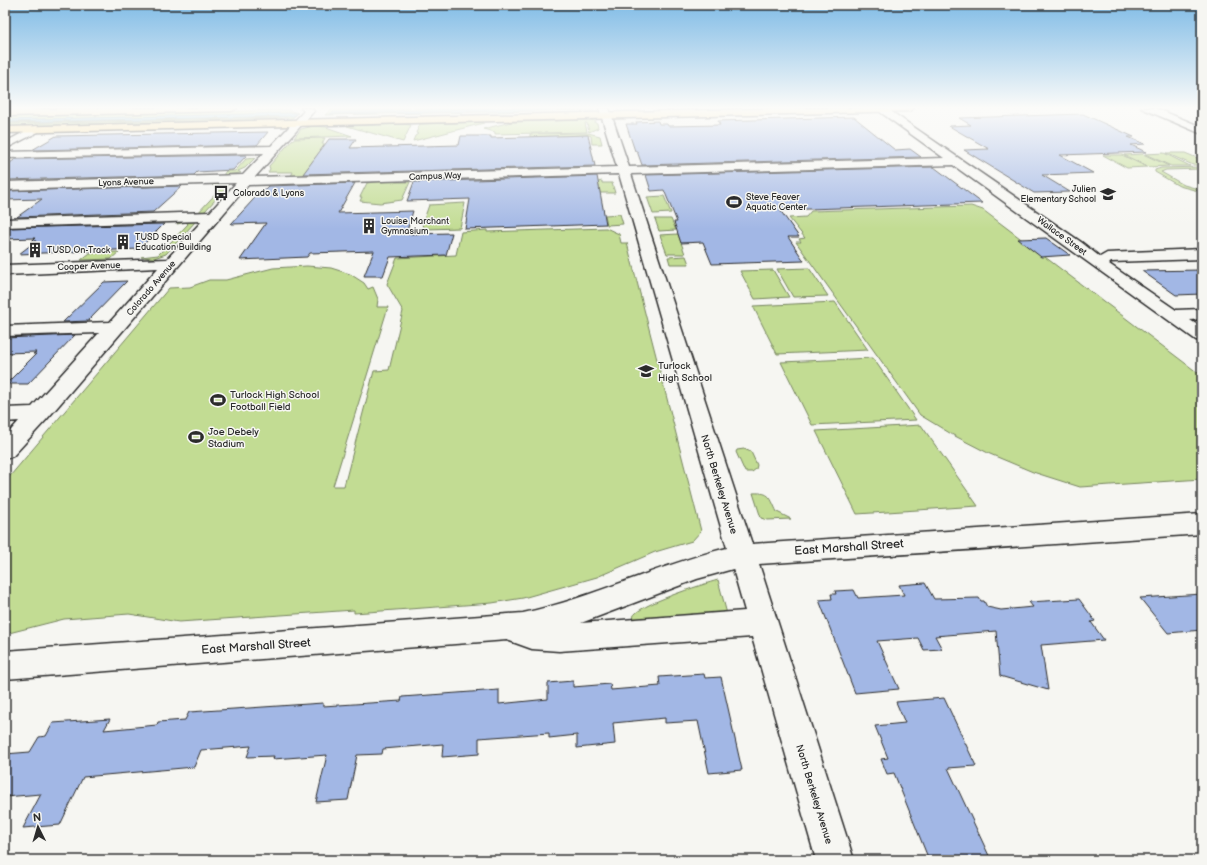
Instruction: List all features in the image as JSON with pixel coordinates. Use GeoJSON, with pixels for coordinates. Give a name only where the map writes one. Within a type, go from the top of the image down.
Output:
{"type":"FeatureCollection","features":[{"type":"Feature","properties":{"kind":"street","name":"North Berkeley Avenue"},"geometry":{"type":"LineString","coordinates":[[617,148],[835,860]]}},
{"type":"Feature","properties":{"kind":"street","name":"Wallace Street"},"geometry":{"type":"LineString","coordinates":[[938,148],[1076,245],[1100,265],[1202,336]]}},
{"type":"Feature","properties":{"kind":"street"},"geometry":{"type":"LineString","coordinates":[[5,155],[275,149]]}},
{"type":"Feature","properties":{"kind":"street","name":"Colorado Avenue"},"geometry":{"type":"LineString","coordinates":[[5,451],[275,149]]}},
{"type":"Feature","properties":{"kind":"street","name":"Campus Way"},"geometry":{"type":"LineString","coordinates":[[247,180],[956,161]]}},
{"type":"Feature","properties":{"kind":"street","name":"Lyons Avenue"},"geometry":{"type":"LineString","coordinates":[[5,186],[247,180]]}},
{"type":"Feature","properties":{"kind":"street"},"geometry":{"type":"LineString","coordinates":[[5,223],[214,216]]}},
{"type":"Feature","properties":{"kind":"street"},"geometry":{"type":"LineString","coordinates":[[1100,265],[1107,258],[1202,254]]}},
{"type":"Feature","properties":{"kind":"street","name":"Cooper Avenue"},"geometry":{"type":"LineString","coordinates":[[5,270],[173,264]]}},
{"type":"Feature","properties":{"kind":"street"},"geometry":{"type":"LineString","coordinates":[[1173,316],[1202,314]]}},
{"type":"Feature","properties":{"kind":"street"},"geometry":{"type":"LineString","coordinates":[[5,331],[117,326]]}},
{"type":"Feature","properties":{"kind":"street"},"geometry":{"type":"LineString","coordinates":[[5,415],[39,414]]}},
{"type":"Feature","properties":{"kind":"street","name":"East Marshall Street"},"geometry":{"type":"LineString","coordinates":[[5,665],[507,628],[538,623],[569,615],[714,562],[770,552],[1202,524]]}},
{"type":"Feature","properties":{"kind":"street","name":"East Marshall Street"},"geometry":{"type":"LineString","coordinates":[[507,628],[532,636],[559,638],[762,623]]}},
{"type":"Feature","properties":{"kind":"green space"},"geometry":{"type":"Polygon","coordinates":[[[285,148],[322,148],[302,176],[291,176],[293,172],[268,172],[270,169],[269,166],[285,148]]]}},
{"type":"Feature","properties":{"kind":"green space"},"geometry":{"type":"Polygon","coordinates":[[[1164,153],[1190,166],[1171,166],[1145,154],[1164,153]]]}},
{"type":"Feature","properties":{"kind":"green space"},"geometry":{"type":"Polygon","coordinates":[[[1166,153],[1185,153],[1202,160],[1202,165],[1193,165],[1166,153]]]}},
{"type":"Feature","properties":{"kind":"green space"},"geometry":{"type":"Polygon","coordinates":[[[1143,154],[1169,166],[1149,167],[1124,155],[1143,154]]]}},
{"type":"Feature","properties":{"kind":"green space"},"geometry":{"type":"Polygon","coordinates":[[[1103,155],[1122,155],[1147,167],[1127,168],[1103,155]]]}},
{"type":"Feature","properties":{"kind":"green space"},"geometry":{"type":"Polygon","coordinates":[[[255,158],[245,168],[238,171],[241,173],[223,175],[226,171],[235,171],[246,159],[255,158]]]}},
{"type":"Feature","properties":{"kind":"green space"},"geometry":{"type":"Polygon","coordinates":[[[1202,167],[1202,169],[1166,170],[1161,172],[1184,185],[1202,190],[1202,192],[1179,186],[1155,172],[1155,170],[1161,168],[1202,167]]]}},
{"type":"Feature","properties":{"kind":"green space"},"geometry":{"type":"Polygon","coordinates":[[[389,180],[396,182],[410,182],[402,200],[380,203],[360,201],[362,197],[360,197],[367,183],[389,180]]]}},
{"type":"Feature","properties":{"kind":"green space"},"geometry":{"type":"Polygon","coordinates":[[[602,181],[602,183],[612,183],[615,193],[600,193],[598,182],[602,181]]]}},
{"type":"Feature","properties":{"kind":"green space"},"geometry":{"type":"Polygon","coordinates":[[[223,184],[228,186],[205,211],[196,215],[222,187],[212,185],[223,184]]]}},
{"type":"Feature","properties":{"kind":"green space"},"geometry":{"type":"Polygon","coordinates":[[[664,196],[671,213],[653,214],[647,197],[664,196]]]}},
{"type":"Feature","properties":{"kind":"green space"},"geometry":{"type":"Polygon","coordinates":[[[465,203],[460,228],[426,229],[422,225],[429,205],[465,203]]]}},
{"type":"Feature","properties":{"kind":"green space"},"geometry":{"type":"Polygon","coordinates":[[[971,206],[983,210],[1202,376],[1202,479],[1080,487],[1033,472],[990,454],[953,435],[920,415],[796,242],[801,242],[799,239],[805,238],[789,218],[806,217],[811,211],[971,206]]]}},
{"type":"Feature","properties":{"kind":"green space"},"geometry":{"type":"Polygon","coordinates":[[[620,214],[623,224],[607,225],[605,215],[620,214]]]}},
{"type":"Feature","properties":{"kind":"green space"},"geometry":{"type":"Polygon","coordinates":[[[655,219],[671,219],[676,230],[659,231],[655,219]]]}},
{"type":"Feature","properties":{"kind":"green space"},"geometry":{"type":"Polygon","coordinates":[[[180,221],[195,222],[166,254],[154,258],[141,257],[158,255],[164,249],[154,248],[170,243],[188,224],[186,222],[177,224],[180,221]]]}},
{"type":"Feature","properties":{"kind":"green space"},"geometry":{"type":"Polygon","coordinates":[[[606,228],[619,234],[621,243],[627,243],[701,531],[692,541],[655,552],[597,577],[523,598],[492,603],[354,613],[354,610],[179,622],[129,614],[64,619],[5,634],[5,482],[169,288],[190,287],[209,280],[226,280],[273,268],[307,266],[331,268],[350,274],[364,283],[368,289],[373,287],[378,299],[377,307],[388,307],[333,486],[344,486],[374,371],[389,370],[403,311],[387,284],[397,258],[456,255],[461,232],[487,230],[487,232],[606,228]]]}},
{"type":"Feature","properties":{"kind":"green space"},"geometry":{"type":"Polygon","coordinates":[[[678,234],[685,254],[667,254],[660,235],[678,234]]]}},
{"type":"Feature","properties":{"kind":"green space"},"geometry":{"type":"Polygon","coordinates":[[[119,252],[111,259],[81,260],[90,253],[119,252]]]}},
{"type":"Feature","properties":{"kind":"green space"},"geometry":{"type":"Polygon","coordinates":[[[686,256],[689,264],[670,264],[668,257],[686,256]]]}},
{"type":"Feature","properties":{"kind":"green space"},"geometry":{"type":"Polygon","coordinates":[[[809,268],[828,296],[793,297],[777,269],[809,268]]]}},
{"type":"Feature","properties":{"kind":"green space"},"geometry":{"type":"Polygon","coordinates":[[[773,270],[789,297],[755,299],[740,271],[773,270]]]}},
{"type":"Feature","properties":{"kind":"green space"},"geometry":{"type":"Polygon","coordinates":[[[835,302],[868,350],[777,354],[753,306],[835,302]]]}},
{"type":"Feature","properties":{"kind":"green space"},"geometry":{"type":"Polygon","coordinates":[[[873,358],[916,420],[812,425],[781,362],[873,358]]]}},
{"type":"Feature","properties":{"kind":"green space"},"geometry":{"type":"Polygon","coordinates":[[[921,425],[978,506],[857,514],[816,431],[921,425]]]}},
{"type":"Feature","properties":{"kind":"green space"},"geometry":{"type":"Polygon","coordinates":[[[744,449],[751,452],[757,465],[756,469],[752,472],[745,472],[736,452],[737,450],[744,449]]]}},
{"type":"Feature","properties":{"kind":"green space"},"geometry":{"type":"Polygon","coordinates":[[[753,493],[767,495],[777,512],[791,519],[767,520],[761,518],[753,493]]]}},
{"type":"Feature","properties":{"kind":"green space"},"geometry":{"type":"Polygon","coordinates":[[[718,580],[727,614],[634,619],[633,617],[637,612],[658,601],[718,580]]]}},
{"type":"Feature","properties":{"kind":"building"},"geometry":{"type":"Polygon","coordinates":[[[35,148],[105,148],[32,150],[35,148]]]}},
{"type":"Feature","properties":{"kind":"building"},"geometry":{"type":"Polygon","coordinates":[[[322,148],[591,148],[595,166],[303,174],[322,148]]]}},
{"type":"Feature","properties":{"kind":"building"},"geometry":{"type":"Polygon","coordinates":[[[634,148],[893,148],[895,150],[910,149],[921,157],[642,165],[637,151],[635,151],[634,148]]]}},
{"type":"Feature","properties":{"kind":"building"},"geometry":{"type":"Polygon","coordinates":[[[988,148],[1138,148],[1146,152],[1060,155],[1093,173],[1042,175],[1070,192],[1034,193],[964,150],[989,149],[988,148]]]}},
{"type":"Feature","properties":{"kind":"building"},"geometry":{"type":"Polygon","coordinates":[[[247,155],[233,170],[197,172],[194,175],[5,180],[5,166],[16,159],[247,155]]]}},
{"type":"Feature","properties":{"kind":"building"},"geometry":{"type":"Polygon","coordinates":[[[934,167],[982,203],[780,210],[799,237],[788,237],[804,261],[712,264],[703,242],[681,243],[674,222],[677,222],[664,190],[651,191],[646,175],[934,167]]]}},
{"type":"Feature","properties":{"kind":"building"},"geometry":{"type":"Polygon","coordinates":[[[597,176],[606,224],[465,229],[470,199],[407,201],[414,182],[597,176]]]}},
{"type":"Feature","properties":{"kind":"building"},"geometry":{"type":"Polygon","coordinates":[[[355,183],[338,213],[413,211],[406,234],[452,233],[446,255],[390,257],[383,276],[364,276],[374,251],[310,253],[307,257],[240,260],[266,223],[231,224],[263,189],[266,189],[269,186],[355,183]]]}},
{"type":"Feature","properties":{"kind":"building"},"geometry":{"type":"Polygon","coordinates":[[[182,186],[153,212],[17,217],[42,199],[5,200],[5,191],[182,186]]]}},
{"type":"Feature","properties":{"kind":"building"},"geometry":{"type":"Polygon","coordinates":[[[164,224],[139,249],[19,254],[36,241],[32,241],[35,238],[5,239],[5,228],[164,224]]]}},
{"type":"Feature","properties":{"kind":"building"},"geometry":{"type":"Polygon","coordinates":[[[1046,238],[1070,255],[1041,257],[1018,239],[1046,238]]]}},
{"type":"Feature","properties":{"kind":"building"},"geometry":{"type":"Polygon","coordinates":[[[1202,270],[1202,294],[1176,295],[1142,271],[1202,270]]]}},
{"type":"Feature","properties":{"kind":"building"},"geometry":{"type":"Polygon","coordinates":[[[127,281],[88,321],[63,322],[104,282],[127,281]]]}},
{"type":"Feature","properties":{"kind":"building"},"geometry":{"type":"Polygon","coordinates":[[[75,335],[28,384],[6,384],[36,354],[33,354],[36,352],[5,353],[5,338],[75,335]]]}},
{"type":"Feature","properties":{"kind":"building"},"geometry":{"type":"Polygon","coordinates":[[[925,583],[934,599],[979,598],[981,601],[984,601],[987,607],[1001,610],[1033,607],[1029,602],[1079,599],[1095,621],[1091,622],[1104,640],[1041,645],[1048,690],[1000,676],[996,631],[935,636],[942,649],[924,650],[918,638],[877,641],[899,689],[855,693],[819,600],[832,599],[831,594],[836,594],[835,591],[854,590],[858,598],[904,595],[899,585],[925,583]]]}},
{"type":"Feature","properties":{"kind":"building"},"geometry":{"type":"Polygon","coordinates":[[[1202,594],[1202,630],[1168,633],[1140,598],[1202,594]]]}},
{"type":"Feature","properties":{"kind":"building"},"geometry":{"type":"Polygon","coordinates":[[[704,674],[705,678],[721,677],[742,770],[709,773],[698,721],[665,723],[665,718],[613,723],[615,744],[577,748],[577,735],[549,738],[549,733],[479,738],[479,754],[442,757],[443,744],[383,749],[382,754],[357,755],[348,800],[316,802],[327,755],[273,759],[274,756],[247,757],[251,746],[201,750],[194,767],[83,777],[60,825],[23,828],[41,794],[5,797],[5,754],[30,752],[39,737],[46,736],[53,723],[110,719],[104,730],[157,725],[158,722],[185,720],[189,712],[323,703],[323,706],[401,701],[402,697],[499,690],[499,704],[548,699],[548,683],[573,681],[573,687],[610,684],[611,690],[660,686],[659,677],[704,674]]]}},
{"type":"Feature","properties":{"kind":"building"},"geometry":{"type":"Polygon","coordinates":[[[944,698],[976,766],[948,768],[991,860],[929,860],[894,773],[887,774],[881,759],[888,758],[875,726],[905,723],[896,702],[944,698]]]}},
{"type":"Feature","properties":{"kind":"place","name":"Colorado & Lyons"},"geometry":{"type":"Point","coordinates":[221,193]}},
{"type":"Feature","properties":{"kind":"place","name":"Julien Elementary School"},"geometry":{"type":"Point","coordinates":[1108,194]}},
{"type":"Feature","properties":{"kind":"place","name":"Steve Feaver Aquatic Center"},"geometry":{"type":"Point","coordinates":[734,202]}},
{"type":"Feature","properties":{"kind":"place","name":"Louise Marchant Gymnasium"},"geometry":{"type":"Point","coordinates":[369,226]}},
{"type":"Feature","properties":{"kind":"place","name":"TUSD Special Education Building"},"geometry":{"type":"Point","coordinates":[123,242]}},
{"type":"Feature","properties":{"kind":"place","name":"TUSD On-Track"},"geometry":{"type":"Point","coordinates":[35,250]}},
{"type":"Feature","properties":{"kind":"place","name":"Turlock High School"},"geometry":{"type":"Point","coordinates":[646,371]}},
{"type":"Feature","properties":{"kind":"place","name":"Turlock High School Football Field"},"geometry":{"type":"Point","coordinates":[218,400]}},
{"type":"Feature","properties":{"kind":"place","name":"Joe Debely Stadium"},"geometry":{"type":"Point","coordinates":[196,437]}}]}
